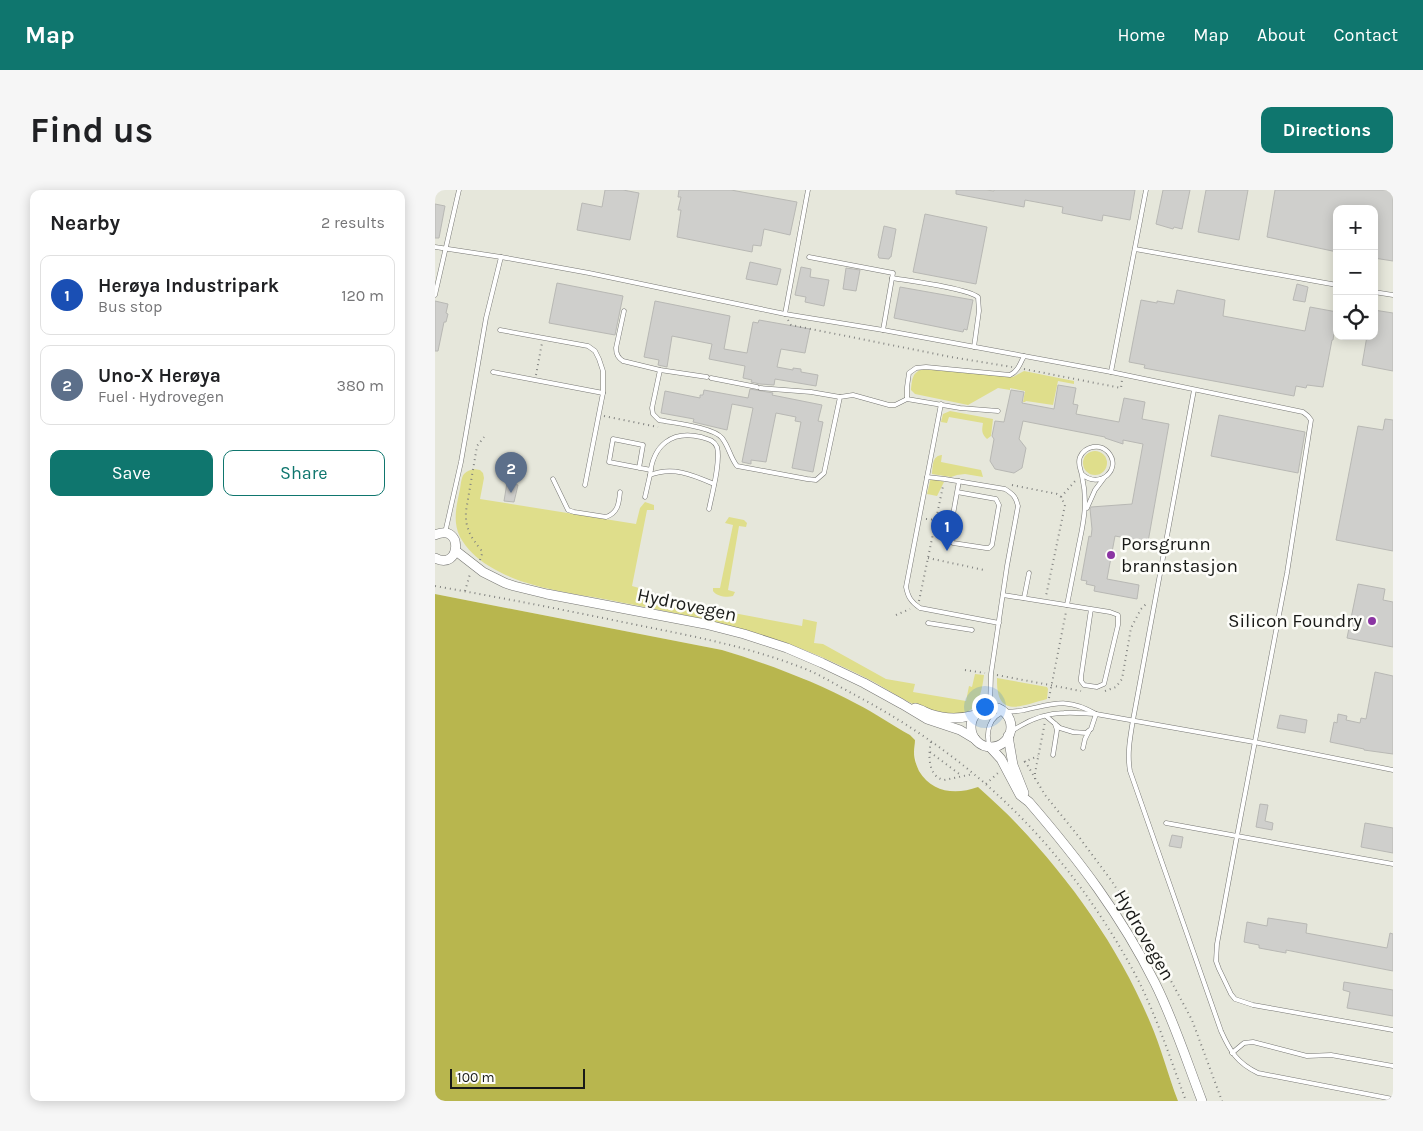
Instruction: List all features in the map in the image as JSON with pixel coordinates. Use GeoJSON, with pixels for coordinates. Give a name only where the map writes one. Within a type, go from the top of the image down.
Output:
{"type":"FeatureCollection","features":[{"type":"Feature","properties":{"kind":"street"},"geometry":{"type":"LineString","coordinates":[[435,535],[445,533],[452,536],[456,543],[456,551],[449,559],[443,561],[435,558]]}},
{"type":"Feature","properties":{"kind":"street","name":"Hydrovegen"},"geometry":{"type":"LineString","coordinates":[[456,551],[483,572],[514,586],[705,624],[770,642],[835,669],[864,683],[927,720],[960,730],[979,743],[990,747],[1001,759],[1020,794],[1029,802],[1082,866],[1105,897],[1140,953],[1166,1007],[1202,1101]]}},
{"type":"Feature","properties":{"kind":"street","name":"Hydrovegen"},"geometry":{"type":"LineString","coordinates":[[907,707],[950,718],[965,718],[975,715]]}},
{"type":"Feature","properties":{"kind":"street"},"geometry":{"type":"LineString","coordinates":[[975,740],[971,727],[975,715],[984,708],[990,707],[1004,712]]}},
{"type":"Feature","properties":{"kind":"street","name":"Hydrovegen"},"geometry":{"type":"LineString","coordinates":[[1004,712],[1010,726],[1009,735],[1013,765],[1029,802]]}},
{"type":"Feature","properties":{"kind":"street"},"geometry":{"type":"LineString","coordinates":[[990,747],[1001,744],[1009,735]]}},
{"type":"Feature","properties":{"kind":"lane"},"geometry":{"type":"LineString","coordinates":[[435,295],[459,190]]}},
{"type":"Feature","properties":{"kind":"lane"},"geometry":{"type":"LineString","coordinates":[[785,314],[808,190]]}},
{"type":"Feature","properties":{"kind":"lane"},"geometry":{"type":"LineString","coordinates":[[1111,372],[1146,190]]}},
{"type":"Feature","properties":{"kind":"lane"},"geometry":{"type":"LineString","coordinates":[[435,247],[589,273],[785,314],[1111,372],[1303,412],[1308,416],[1311,420],[1311,428],[1287,573],[1218,938],[1217,961],[1219,969],[1235,999],[1253,1005],[1393,1030]]}},
{"type":"Feature","properties":{"kind":"lane"},"geometry":{"type":"LineString","coordinates":[[1135,249],[1333,284]]}},
{"type":"Feature","properties":{"kind":"lane"},"geometry":{"type":"LineString","coordinates":[[445,533],[461,462],[486,318],[501,257]]}},
{"type":"Feature","properties":{"kind":"lane"},"geometry":{"type":"LineString","coordinates":[[809,257],[893,273],[883,330]]}},
{"type":"Feature","properties":{"kind":"lane"},"geometry":{"type":"LineString","coordinates":[[892,278],[975,294],[978,297],[979,311],[974,347]]}},
{"type":"Feature","properties":{"kind":"lane"},"geometry":{"type":"LineString","coordinates":[[1378,293],[1393,295]]}},
{"type":"Feature","properties":{"kind":"lane"},"geometry":{"type":"LineString","coordinates":[[624,311],[616,348],[618,356],[623,361],[660,370],[759,387],[840,397],[853,396],[889,405],[895,405],[907,399],[998,412]]}},
{"type":"Feature","properties":{"kind":"lane"},"geometry":{"type":"LineString","coordinates":[[500,330],[588,346],[595,351],[603,371],[603,392],[585,484]]}},
{"type":"Feature","properties":{"kind":"lane"},"geometry":{"type":"LineString","coordinates":[[907,399],[909,373],[916,368],[933,367],[1010,375],[1019,368],[1024,356]]}},
{"type":"Feature","properties":{"kind":"lane"},"geometry":{"type":"LineString","coordinates":[[660,370],[652,408],[653,414],[659,420],[707,430],[717,434],[722,438],[732,460],[737,466],[807,480],[820,478],[824,473],[840,397]]}},
{"type":"Feature","properties":{"kind":"lane"},"geometry":{"type":"LineString","coordinates":[[493,372],[603,392]]}},
{"type":"Feature","properties":{"kind":"lane"},"geometry":{"type":"LineString","coordinates":[[1194,390],[1133,720],[1129,745],[1130,771],[1221,1031],[1232,1053],[1248,1068],[1258,1073],[1393,1099]]}},
{"type":"Feature","properties":{"kind":"lane"},"geometry":{"type":"LineString","coordinates":[[941,404],[906,587],[909,598],[920,608],[999,623]]}},
{"type":"Feature","properties":{"kind":"lane"},"geometry":{"type":"LineString","coordinates":[[645,497],[657,454],[667,441],[681,435],[695,436],[710,440],[716,446],[718,458],[709,509]]}},
{"type":"Feature","properties":{"kind":"lane"},"geometry":{"type":"LineString","coordinates":[[639,468],[643,445],[613,439],[609,462],[639,468],[651,470]]}},
{"type":"Feature","properties":{"kind":"lane"},"geometry":{"type":"LineString","coordinates":[[1067,604],[1085,512],[1085,490],[1079,468],[1080,457],[1088,448],[1101,447],[1111,456],[1113,462],[1109,474],[1104,478],[1092,496],[1085,512]]}},
{"type":"Feature","properties":{"kind":"lane"},"geometry":{"type":"LineString","coordinates":[[650,475],[661,471],[673,471],[690,474],[714,484]]}},
{"type":"Feature","properties":{"kind":"lane"},"geometry":{"type":"LineString","coordinates":[[1082,474],[1093,480],[1104,478]]}},
{"type":"Feature","properties":{"kind":"lane"},"geometry":{"type":"LineString","coordinates":[[927,477],[945,478],[1005,489],[1013,494],[1017,500],[1018,506],[991,674],[990,707]]}},
{"type":"Feature","properties":{"kind":"lane"},"geometry":{"type":"LineString","coordinates":[[553,479],[568,510],[573,512],[606,517],[611,515],[618,505],[620,492]]}},
{"type":"Feature","properties":{"kind":"lane"},"geometry":{"type":"LineString","coordinates":[[957,492],[996,499],[998,502],[992,545],[989,548],[953,543],[950,540],[949,537],[957,492],[959,481]]}},
{"type":"Feature","properties":{"kind":"lane"},"geometry":{"type":"LineString","coordinates":[[1024,598],[1029,573]]}},
{"type":"Feature","properties":{"kind":"lane"},"geometry":{"type":"LineString","coordinates":[[1003,595],[1067,604],[1110,612],[1117,615],[1118,625],[1104,684],[1097,687],[1084,685],[1081,677],[1091,609]]}},
{"type":"Feature","properties":{"kind":"lane"},"geometry":{"type":"LineString","coordinates":[[928,623],[972,630]]}},
{"type":"Feature","properties":{"kind":"lane"},"geometry":{"type":"LineString","coordinates":[[990,747],[988,734],[991,722],[1004,712],[1056,703],[1083,706],[1096,714]]}},
{"type":"Feature","properties":{"kind":"lane"},"geometry":{"type":"LineString","coordinates":[[1009,735],[1025,722],[1046,715],[1066,712],[1096,714],[1254,742],[1393,770]]}},
{"type":"Feature","properties":{"kind":"lane"},"geometry":{"type":"LineString","coordinates":[[1083,748],[1096,714]]}},
{"type":"Feature","properties":{"kind":"lane"},"geometry":{"type":"LineString","coordinates":[[1046,715],[1060,728],[1081,733],[1089,731]]}},
{"type":"Feature","properties":{"kind":"lane"},"geometry":{"type":"LineString","coordinates":[[1053,755],[1056,737],[1055,724]]}},
{"type":"Feature","properties":{"kind":"lane"},"geometry":{"type":"LineString","coordinates":[[1166,823],[1393,864]]}},
{"type":"Feature","properties":{"kind":"lane"},"geometry":{"type":"LineString","coordinates":[[1232,1053],[1244,1043],[1253,1042],[1307,1056],[1331,1055],[1393,1066]]}},
{"type":"Feature","properties":{"kind":"path"},"geometry":{"type":"LineString","coordinates":[[785,314],[791,325],[1121,388],[1123,375]]}},
{"type":"Feature","properties":{"kind":"path"},"geometry":{"type":"LineString","coordinates":[[535,380],[543,338]]}},
{"type":"Feature","properties":{"kind":"path"},"geometry":{"type":"LineString","coordinates":[[598,415],[665,428]]}},
{"type":"Feature","properties":{"kind":"path"},"geometry":{"type":"LineString","coordinates":[[480,560],[481,550],[468,531],[465,521],[477,446],[484,437]]}},
{"type":"Feature","properties":{"kind":"path"},"geometry":{"type":"LineString","coordinates":[[1061,497],[1082,474]]}},
{"type":"Feature","properties":{"kind":"path"},"geometry":{"type":"LineString","coordinates":[[896,615],[907,611],[920,600],[945,478]]}},
{"type":"Feature","properties":{"kind":"path"},"geometry":{"type":"LineString","coordinates":[[919,519],[936,520]]}},
{"type":"Feature","properties":{"kind":"path"},"geometry":{"type":"LineString","coordinates":[[928,558],[983,570]]}},
{"type":"Feature","properties":{"kind":"path"},"geometry":{"type":"LineString","coordinates":[[465,591],[470,574]]}},
{"type":"Feature","properties":{"kind":"path"},"geometry":{"type":"LineString","coordinates":[[435,586],[515,600],[725,643],[761,654],[804,668],[889,713],[931,741],[986,784],[1027,822],[1062,863],[1102,918],[1135,975],[1151,1008],[1186,1101]]}},
{"type":"Feature","properties":{"kind":"path"},"geometry":{"type":"LineString","coordinates":[[1049,699],[1067,604]]}},
{"type":"Feature","properties":{"kind":"path"},"geometry":{"type":"LineString","coordinates":[[1036,783],[1035,773],[1045,722]]}},
{"type":"Feature","properties":{"kind":"path"},"geometry":{"type":"LineString","coordinates":[[931,741],[932,771],[935,776],[944,780],[973,774]]}},
{"type":"Feature","properties":{"kind":"path"},"geometry":{"type":"LineString","coordinates":[[930,752],[962,776]]}},
{"type":"Feature","properties":{"kind":"shaded area"},"geometry":{"type":"Polygon","coordinates":[[[435,190],[1393,190],[1393,1101],[1178,1101],[1150,1023],[1131,982],[1098,924],[1068,883],[1016,822],[967,791],[954,792],[942,790],[930,784],[917,767],[914,752],[915,740],[910,735],[857,704],[802,678],[722,650],[435,594],[435,190]]]}},
{"type":"Feature","properties":{"kind":"shaded area"},"geometry":{"type":"Polygon","coordinates":[[[919,370],[1013,377],[1024,371],[1074,381],[1074,384],[1058,381],[1053,405],[1023,402],[1025,391],[998,388],[968,405],[915,394],[911,390],[913,377],[919,370]]]}},
{"type":"Feature","properties":{"kind":"shaded area"},"geometry":{"type":"Polygon","coordinates":[[[950,411],[993,419],[991,436],[987,439],[984,435],[982,430],[983,423],[949,417],[947,423],[941,422],[943,414],[950,411]]]}},
{"type":"Feature","properties":{"kind":"shaded area"},"geometry":{"type":"Polygon","coordinates":[[[1095,451],[1103,455],[1107,463],[1103,471],[1095,475],[1087,471],[1083,463],[1087,455],[1095,451]]]}},
{"type":"Feature","properties":{"kind":"shaded area"},"geometry":{"type":"Polygon","coordinates":[[[942,455],[941,462],[981,470],[983,477],[965,474],[951,477],[932,474],[936,457],[942,455]]]}},
{"type":"Feature","properties":{"kind":"shaded area"},"geometry":{"type":"Polygon","coordinates":[[[474,469],[480,470],[484,478],[480,499],[636,524],[640,508],[645,502],[654,505],[654,510],[647,510],[632,586],[639,588],[638,595],[802,626],[803,619],[817,622],[814,643],[823,644],[886,679],[915,684],[913,692],[966,701],[969,686],[972,687],[975,674],[984,675],[978,701],[970,711],[964,714],[935,712],[924,709],[829,660],[780,641],[735,627],[689,616],[535,586],[504,574],[476,557],[460,537],[456,525],[456,513],[462,479],[465,473],[474,469]]]}},
{"type":"Feature","properties":{"kind":"shaded area"},"geometry":{"type":"Polygon","coordinates":[[[931,477],[944,482],[937,496],[927,494],[931,477]]]}},
{"type":"Feature","properties":{"kind":"shaded area"},"geometry":{"type":"Polygon","coordinates":[[[729,517],[744,520],[747,523],[746,527],[739,526],[728,590],[735,592],[733,596],[728,597],[717,594],[713,591],[713,588],[720,588],[733,525],[725,523],[729,517]]]}},
{"type":"Feature","properties":{"kind":"shaded area"},"geometry":{"type":"Polygon","coordinates":[[[435,594],[722,650],[808,680],[864,708],[910,735],[915,740],[914,754],[916,764],[924,778],[938,788],[945,790],[961,791],[978,787],[1037,846],[1093,917],[1138,995],[1154,1032],[1178,1101],[435,1101],[435,594]]]}},
{"type":"Feature","properties":{"kind":"shaded area"},"geometry":{"type":"Polygon","coordinates":[[[997,678],[1047,687],[1047,699],[1019,706],[1005,705],[998,691],[997,678]]]}},
{"type":"Feature","properties":{"kind":"building"},"geometry":{"type":"Polygon","coordinates":[[[605,190],[623,190],[639,193],[630,240],[577,230],[582,203],[602,207],[605,190]]]}},
{"type":"Feature","properties":{"kind":"building"},"geometry":{"type":"Polygon","coordinates":[[[679,190],[731,190],[797,202],[790,235],[764,229],[761,246],[753,245],[752,252],[677,237],[681,210],[678,210],[681,197],[678,197],[679,190]]]}},
{"type":"Feature","properties":{"kind":"building"},"geometry":{"type":"Polygon","coordinates":[[[956,190],[1135,190],[1130,220],[1103,215],[1102,221],[1062,213],[1063,207],[1025,200],[1024,207],[956,194],[956,190]]]}},
{"type":"Feature","properties":{"kind":"building"},"geometry":{"type":"Polygon","coordinates":[[[1163,190],[1190,190],[1182,229],[1174,227],[1173,229],[1156,224],[1163,190]]]}},
{"type":"Feature","properties":{"kind":"building"},"geometry":{"type":"Polygon","coordinates":[[[1206,190],[1248,190],[1239,240],[1198,232],[1206,190]]]}},
{"type":"Feature","properties":{"kind":"building"},"geometry":{"type":"Polygon","coordinates":[[[1275,190],[1393,190],[1393,261],[1378,259],[1378,205],[1333,205],[1333,251],[1267,237],[1275,190]]]}},
{"type":"Feature","properties":{"kind":"building"},"geometry":{"type":"Polygon","coordinates":[[[435,204],[445,206],[439,238],[435,238],[435,204]]]}},
{"type":"Feature","properties":{"kind":"building"},"geometry":{"type":"Polygon","coordinates":[[[925,214],[987,227],[976,284],[913,272],[925,214]]]}},
{"type":"Feature","properties":{"kind":"building"},"geometry":{"type":"Polygon","coordinates":[[[884,226],[896,229],[889,259],[879,258],[878,255],[884,226]]]}},
{"type":"Feature","properties":{"kind":"building"},"geometry":{"type":"Polygon","coordinates":[[[750,262],[781,269],[777,285],[746,279],[750,262]]]}},
{"type":"Feature","properties":{"kind":"building"},"geometry":{"type":"Polygon","coordinates":[[[801,267],[811,269],[810,277],[829,280],[824,306],[805,302],[806,297],[795,295],[801,267]]]}},
{"type":"Feature","properties":{"kind":"building"},"geometry":{"type":"Polygon","coordinates":[[[846,268],[860,270],[856,291],[843,289],[846,268]]]}},
{"type":"Feature","properties":{"kind":"building"},"geometry":{"type":"Polygon","coordinates":[[[557,283],[623,296],[615,335],[549,323],[557,283]]]}},
{"type":"Feature","properties":{"kind":"building"},"geometry":{"type":"Polygon","coordinates":[[[1297,284],[1308,287],[1305,302],[1293,300],[1297,284]]]}},
{"type":"Feature","properties":{"kind":"building"},"geometry":{"type":"Polygon","coordinates":[[[900,287],[973,300],[967,330],[964,329],[963,332],[894,318],[900,287]]]}},
{"type":"Feature","properties":{"kind":"building"},"geometry":{"type":"Polygon","coordinates":[[[1177,290],[1225,300],[1223,316],[1305,331],[1310,307],[1333,311],[1333,340],[1323,387],[1307,385],[1306,388],[1296,386],[1294,396],[1144,368],[1145,365],[1129,362],[1141,300],[1174,304],[1177,290]]]}},
{"type":"Feature","properties":{"kind":"building"},"geometry":{"type":"Polygon","coordinates":[[[435,301],[448,304],[446,313],[448,314],[446,322],[444,322],[438,351],[435,351],[435,301]]]}},
{"type":"Feature","properties":{"kind":"building"},"geometry":{"type":"Polygon","coordinates":[[[655,301],[730,316],[724,349],[747,353],[753,322],[758,323],[759,320],[810,329],[805,353],[781,349],[777,367],[793,370],[793,368],[801,369],[801,372],[818,375],[816,386],[775,379],[774,385],[751,382],[752,380],[743,378],[745,366],[709,359],[712,344],[672,336],[667,367],[658,365],[659,360],[644,357],[655,301]]]}},
{"type":"Feature","properties":{"kind":"building"},"geometry":{"type":"Polygon","coordinates":[[[1378,311],[1393,313],[1393,371],[1362,365],[1366,340],[1378,340],[1378,311]]]}},
{"type":"Feature","properties":{"kind":"building"},"geometry":{"type":"Polygon","coordinates":[[[1058,385],[1076,388],[1073,404],[1078,405],[1076,414],[1119,422],[1124,398],[1145,402],[1142,419],[1169,424],[1148,542],[1115,536],[1107,579],[1139,585],[1137,599],[1094,591],[1095,586],[1086,584],[1087,581],[1081,580],[1089,536],[1091,537],[1090,509],[1091,507],[1132,504],[1143,444],[1123,440],[1123,444],[1105,437],[1023,421],[1019,439],[1026,448],[1022,468],[1014,473],[995,469],[990,461],[995,421],[1004,422],[1011,390],[1024,392],[1022,403],[1054,409],[1058,385]]]}},
{"type":"Feature","properties":{"kind":"building"},"geometry":{"type":"Polygon","coordinates":[[[750,389],[822,405],[818,421],[823,422],[813,472],[792,468],[801,422],[795,421],[796,417],[776,413],[766,462],[751,460],[751,464],[742,462],[753,408],[732,404],[727,430],[693,422],[694,419],[661,413],[665,391],[700,398],[704,390],[748,398],[750,389]]]}},
{"type":"Feature","properties":{"kind":"building"},"geometry":{"type":"Polygon","coordinates":[[[1219,415],[1305,432],[1298,473],[1211,456],[1219,415]]]}},
{"type":"Feature","properties":{"kind":"building"},"geometry":{"type":"Polygon","coordinates":[[[1385,419],[1393,420],[1393,551],[1336,540],[1358,426],[1383,430],[1385,419]]]}},
{"type":"Feature","properties":{"kind":"building"},"geometry":{"type":"Polygon","coordinates":[[[507,483],[518,485],[514,502],[504,501],[507,483]]]}},
{"type":"Feature","properties":{"kind":"building","name":"Silicon Foundry"},"geometry":{"type":"Polygon","coordinates":[[[1358,584],[1385,589],[1383,600],[1393,602],[1393,647],[1347,638],[1358,584]]]}},
{"type":"Feature","properties":{"kind":"building"},"geometry":{"type":"Polygon","coordinates":[[[1375,672],[1393,676],[1393,754],[1330,742],[1334,722],[1337,723],[1338,714],[1347,716],[1346,720],[1360,723],[1361,718],[1366,719],[1375,672]]]}},
{"type":"Feature","properties":{"kind":"building"},"geometry":{"type":"Polygon","coordinates":[[[1280,715],[1307,720],[1305,733],[1277,728],[1280,715]]]}},
{"type":"Feature","properties":{"kind":"building"},"geometry":{"type":"Polygon","coordinates":[[[1260,804],[1268,805],[1265,821],[1273,823],[1272,830],[1256,827],[1260,804]]]}},
{"type":"Feature","properties":{"kind":"building"},"geometry":{"type":"Polygon","coordinates":[[[1365,823],[1393,828],[1393,853],[1361,847],[1365,823]]]}},
{"type":"Feature","properties":{"kind":"building"},"geometry":{"type":"Polygon","coordinates":[[[1172,835],[1183,837],[1181,848],[1169,846],[1172,835]]]}},
{"type":"Feature","properties":{"kind":"building"},"geometry":{"type":"Polygon","coordinates":[[[1268,918],[1307,924],[1306,933],[1387,948],[1390,933],[1393,934],[1393,971],[1286,950],[1286,953],[1259,948],[1259,945],[1244,942],[1247,922],[1267,926],[1268,918]]]}},
{"type":"Feature","properties":{"kind":"building"},"geometry":{"type":"Polygon","coordinates":[[[1344,982],[1393,990],[1393,1016],[1347,1008],[1350,992],[1343,990],[1344,982]]]}},
{"type":"Feature","properties":{"kind":"place","name":"Uno-X Herøya"},"geometry":{"type":"Point","coordinates":[511,493]}},
{"type":"Feature","properties":{"kind":"place","name":"Herøya Industripark"},"geometry":{"type":"Point","coordinates":[947,551]}},
{"type":"Feature","properties":{"kind":"place","name":"Porsgrunn brannstasjon"},"geometry":{"type":"Point","coordinates":[1111,555]}},
{"type":"Feature","properties":{"kind":"place","name":"Silicon Foundry"},"geometry":{"type":"Point","coordinates":[1372,621]}}]}
